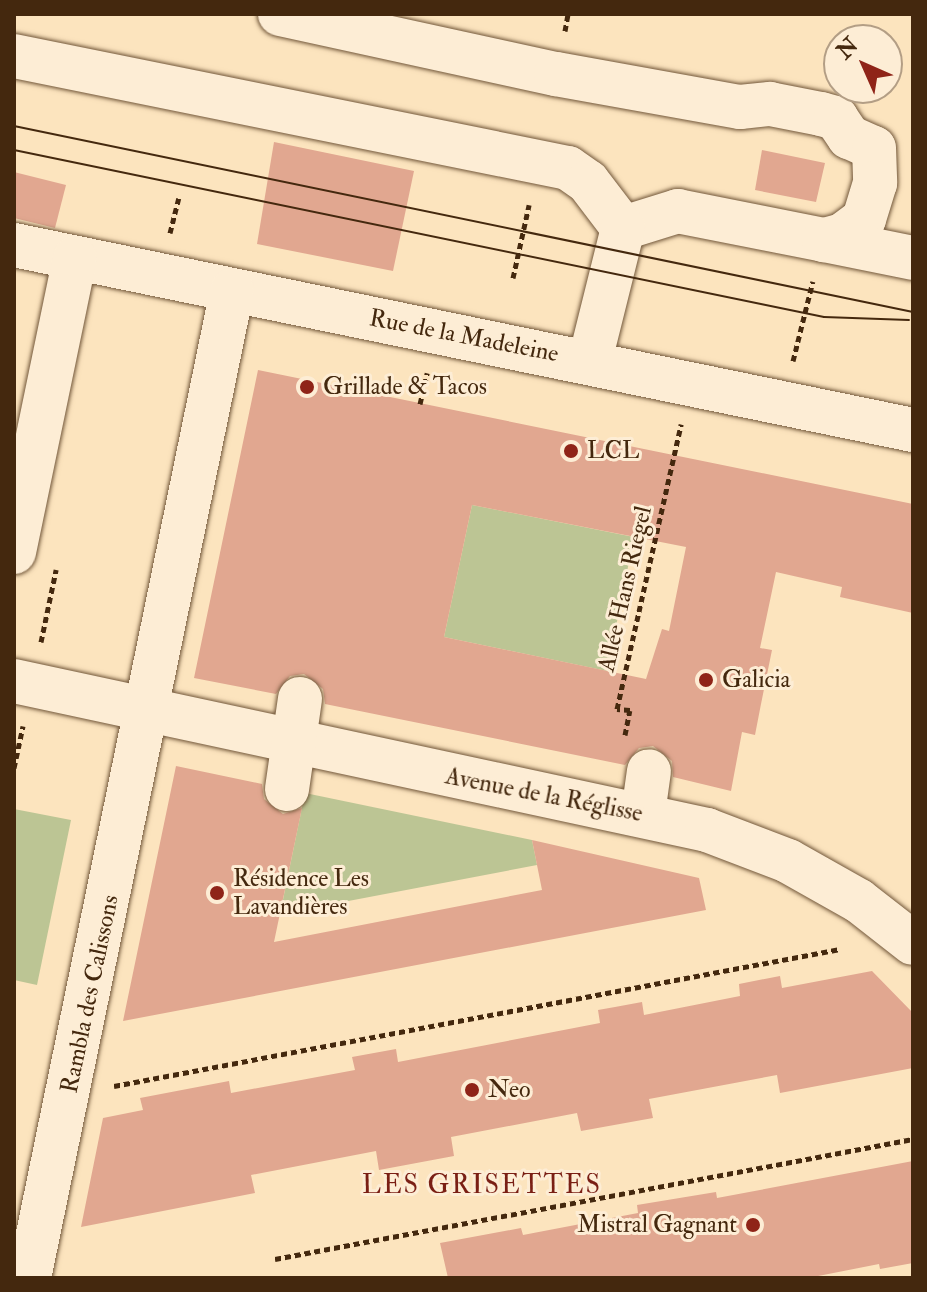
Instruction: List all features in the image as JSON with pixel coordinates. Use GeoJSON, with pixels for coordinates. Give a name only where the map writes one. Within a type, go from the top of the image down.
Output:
{"type":"FeatureCollection","features":[{"type":"Feature","properties":{"kind":"street"},"geometry":{"type":"LineString","coordinates":[[280,14],[740,107],[770,104],[836,118],[845,134],[874,148],[875,183],[864,219],[843,235],[824,240]]}},
{"type":"Feature","properties":{"kind":"street"},"geometry":{"type":"LineString","coordinates":[[14,56],[539,159],[568,168],[588,182],[623,228]]}},
{"type":"Feature","properties":{"kind":"street"},"geometry":{"type":"LineString","coordinates":[[623,228],[678,211],[913,258]]}},
{"type":"Feature","properties":{"kind":"street"},"geometry":{"type":"LineString","coordinates":[[590,360],[623,228]]}},
{"type":"Feature","properties":{"kind":"street","name":"Rue de la Madeleine"},"geometry":{"type":"LineString","coordinates":[[14,245],[232,291],[590,360],[913,430]]}},
{"type":"Feature","properties":{"kind":"street"},"geometry":{"type":"LineString","coordinates":[[14,552],[75,258]]}},
{"type":"Feature","properties":{"kind":"street","name":"Rambla des Calissons"},"geometry":{"type":"LineString","coordinates":[[29,1278],[149,710],[232,291]]}},
{"type":"Feature","properties":{"kind":"street"},"geometry":{"type":"LineString","coordinates":[[14,681],[149,710]]}},
{"type":"Feature","properties":{"kind":"street"},"geometry":{"type":"LineString","coordinates":[[287,789],[300,699]]}},
{"type":"Feature","properties":{"kind":"street","name":"Avenue de la Réglisse"},"geometry":{"type":"LineString","coordinates":[[149,710],[643,814],[774,854],[908,929]]}},
{"type":"Feature","properties":{"kind":"street"},"geometry":{"type":"LineString","coordinates":[[637,756],[643,814]]}},
{"type":"Feature","properties":{"kind":"path"},"geometry":{"type":"LineString","coordinates":[[169,240],[179,198]]}},
{"type":"Feature","properties":{"kind":"path"},"geometry":{"type":"LineString","coordinates":[[790,372],[824,240]]}},
{"type":"Feature","properties":{"kind":"path","name":"Allée Hans Riegel"},"geometry":{"type":"LineString","coordinates":[[637,756],[630,710],[617,709],[681,422],[664,415],[672,378]]}},
{"type":"Feature","properties":{"kind":"path"},"geometry":{"type":"LineString","coordinates":[[110,1087],[840,949]]}},
{"type":"Feature","properties":{"kind":"path"},"geometry":{"type":"LineString","coordinates":[[275,1259],[913,1139]]}},
{"type":"Feature","properties":{"kind":"green space"},"geometry":{"type":"Polygon","coordinates":[[[472,505],[634,537],[607,671],[444,637],[472,505]]]}},
{"type":"Feature","properties":{"kind":"green space"},"geometry":{"type":"Polygon","coordinates":[[[305,793],[532,840],[537,865],[280,914],[305,793]]]}},
{"type":"Feature","properties":{"kind":"green space"},"geometry":{"type":"Polygon","coordinates":[[[14,809],[71,820],[37,985],[14,980],[14,809]]]}},
{"type":"Feature","properties":{"kind":"building"},"geometry":{"type":"Polygon","coordinates":[[[274,142],[414,171],[393,271],[257,244],[274,142]]]}},
{"type":"Feature","properties":{"kind":"building"},"geometry":{"type":"Polygon","coordinates":[[[762,150],[825,163],[816,202],[755,190],[762,150]]]}},
{"type":"Feature","properties":{"kind":"building"},"geometry":{"type":"Polygon","coordinates":[[[14,172],[66,185],[55,228],[14,218],[14,172]]]}},
{"type":"Feature","properties":{"kind":"building"},"geometry":{"type":"Polygon","coordinates":[[[258,370],[913,504],[913,613],[840,597],[842,587],[776,572],[760,648],[772,650],[755,735],[742,732],[731,791],[673,777],[672,761],[653,746],[639,748],[625,765],[325,704],[323,689],[304,674],[290,676],[276,694],[194,678],[258,370]],[[472,505],[444,637],[646,679],[662,629],[669,631],[686,547],[472,505]]]}},
{"type":"Feature","properties":{"kind":"building","name":"Résidence Les Lavandières"},"geometry":{"type":"Polygon","coordinates":[[[176,766],[262,784],[264,799],[283,814],[302,808],[274,942],[542,890],[532,840],[699,878],[706,910],[123,1021],[176,766]]]}},
{"type":"Feature","properties":{"kind":"building","name":"Neo"},"geometry":{"type":"Polygon","coordinates":[[[872,971],[913,1013],[913,1068],[780,1093],[777,1075],[649,1099],[653,1118],[581,1131],[577,1113],[451,1137],[454,1156],[379,1170],[376,1151],[251,1175],[255,1193],[81,1227],[103,1118],[143,1110],[140,1098],[229,1081],[231,1093],[355,1070],[352,1057],[396,1049],[398,1062],[600,1023],[598,1010],[642,1002],[644,1015],[740,996],[739,984],[780,976],[782,988],[872,971]]]}},
{"type":"Feature","properties":{"kind":"building","name":"Mistral Gagnant"},"geometry":{"type":"Polygon","coordinates":[[[913,1161],[913,1263],[880,1269],[879,1264],[808,1278],[448,1278],[440,1243],[521,1228],[523,1235],[638,1213],[637,1205],[716,1192],[717,1198],[913,1161]]]}},
{"type":"Feature","properties":{"kind":"tram line"},"geometry":{"type":"LineString","coordinates":[[14,126],[913,312]]}},
{"type":"Feature","properties":{"kind":"tram line"},"geometry":{"type":"LineString","coordinates":[[14,150],[824,317],[909,320]]}},
{"type":"Feature","properties":{"kind":"place","name":"Grillade & Tacos"},"geometry":{"type":"Point","coordinates":[307,387]}},
{"type":"Feature","properties":{"kind":"place","name":"LCL"},"geometry":{"type":"Point","coordinates":[571,451]}},
{"type":"Feature","properties":{"kind":"place","name":"Galicia"},"geometry":{"type":"Point","coordinates":[706,680]}},
{"type":"Feature","properties":{"kind":"place","name":"Résidence Les Lavandières"},"geometry":{"type":"Point","coordinates":[217,893]}},
{"type":"Feature","properties":{"kind":"place","name":"Neo"},"geometry":{"type":"Point","coordinates":[472,1090]}},
{"type":"Feature","properties":{"kind":"place","name":"Mistral Gagnant"},"geometry":{"type":"Point","coordinates":[753,1225]}},
{"type":"Feature","properties":{"kind":"district","name":"LES GRISETTES"},"geometry":{"type":"Point","coordinates":[482,1186]}}]}
